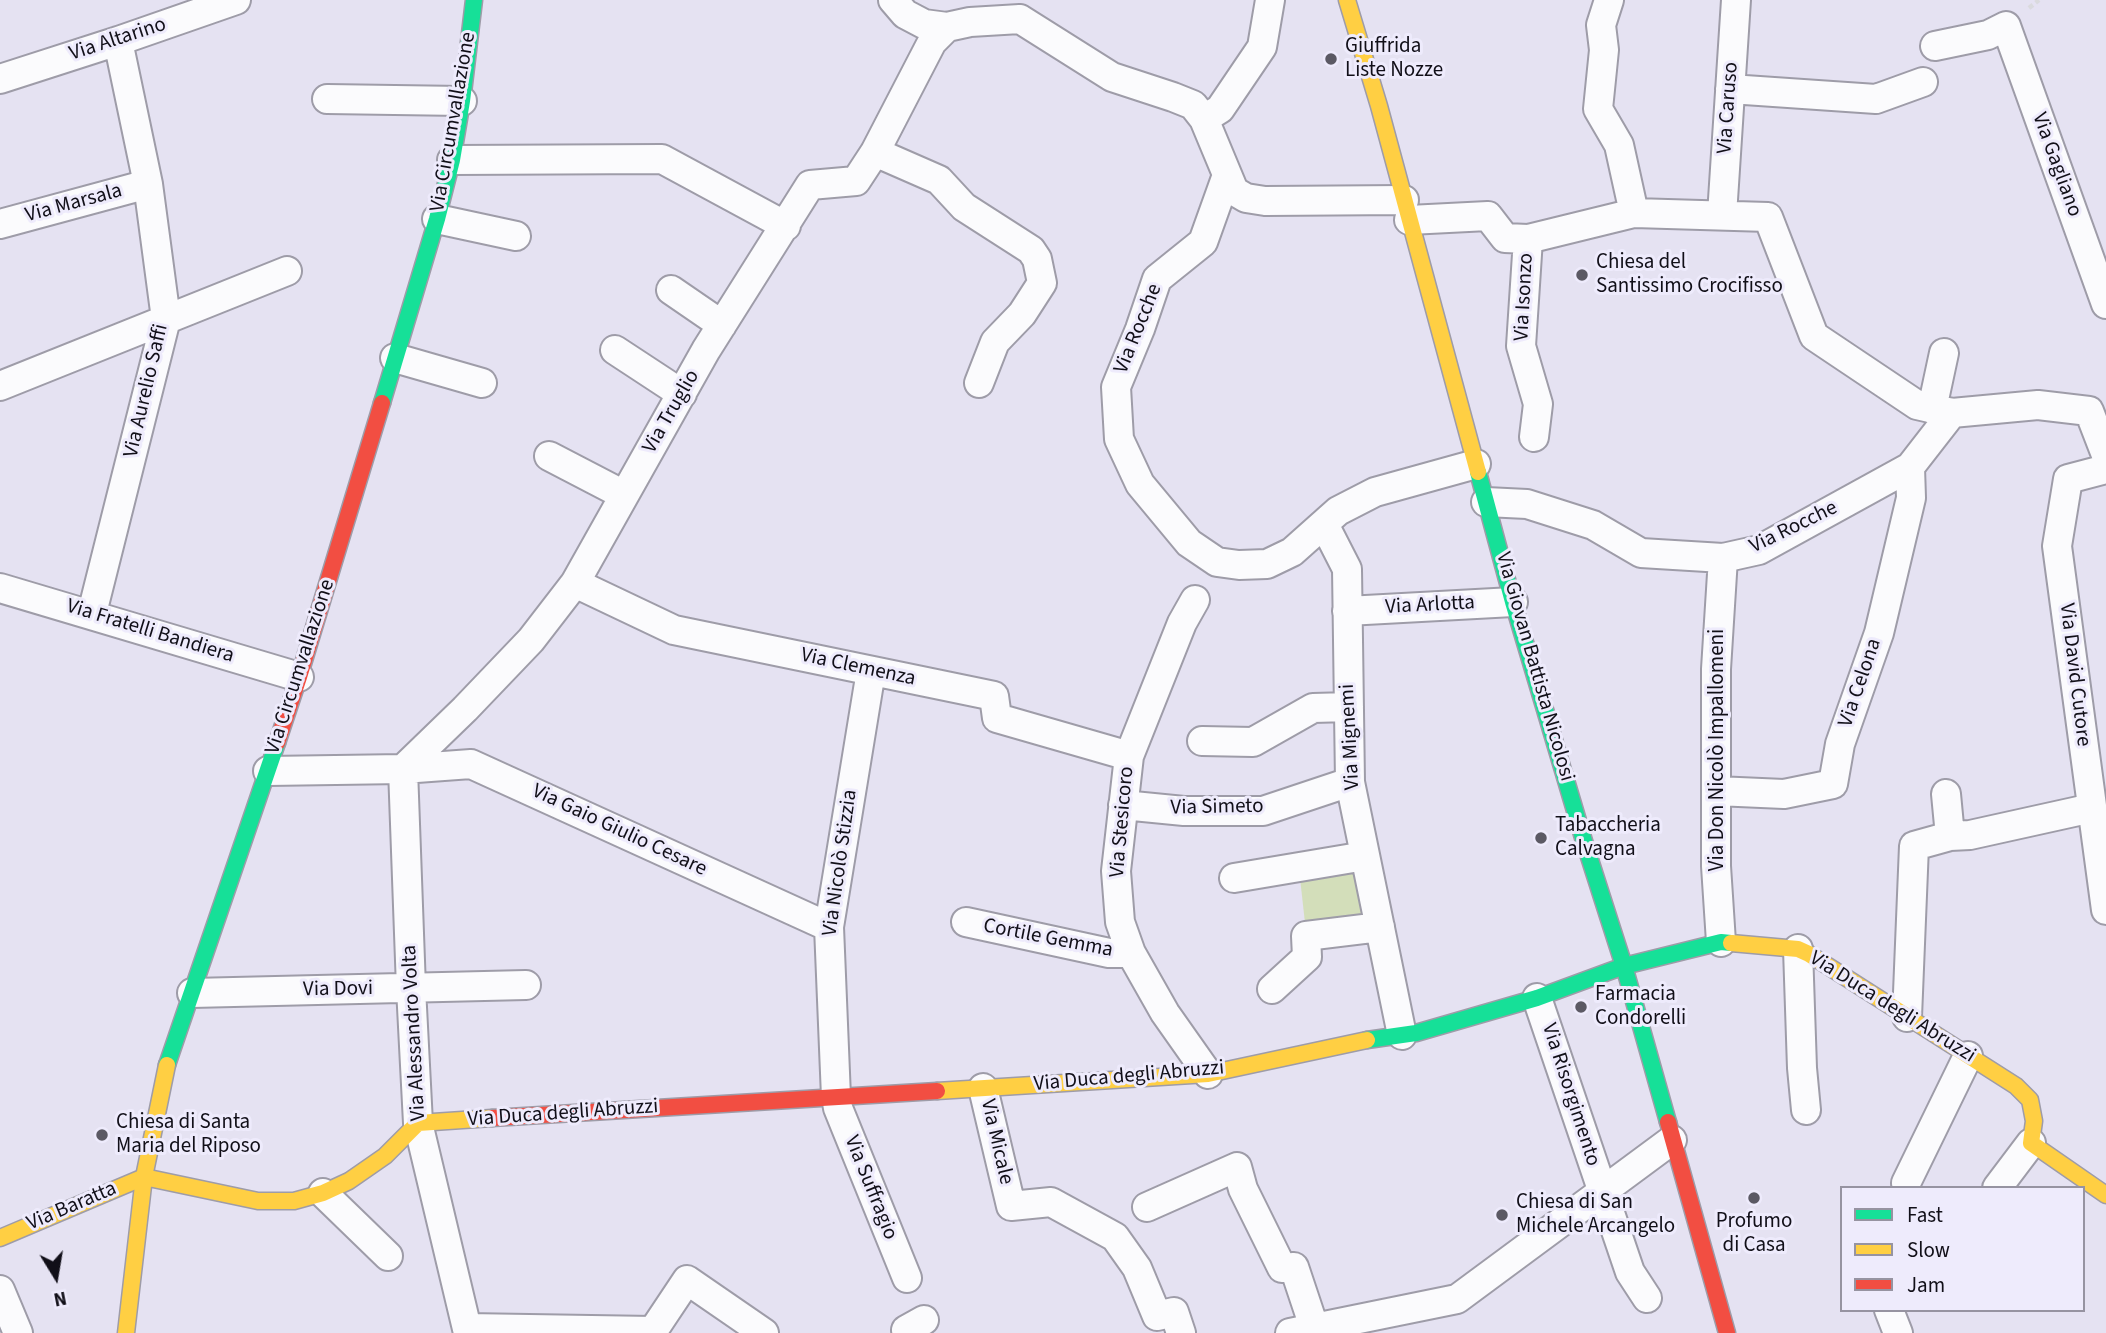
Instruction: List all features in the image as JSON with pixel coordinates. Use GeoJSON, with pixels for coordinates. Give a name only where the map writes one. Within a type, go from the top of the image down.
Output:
{"type":"FeatureCollection","features":[{"type":"Feature","properties":{"kind":"street","name":"Via Altarino"},"geometry":{"type":"LineString","coordinates":[[0,79],[236,0]]}},
{"type":"Feature","properties":{"kind":"street","name":"Via Circumvallazione"},"geometry":{"type":"LineString","coordinates":[[126,1333],[144,1177],[166,1069],[299,677],[437,219],[452,160],[462,102],[474,0]]}},
{"type":"Feature","properties":{"kind":"street"},"geometry":{"type":"LineString","coordinates":[[893,0],[905,14],[925,24],[947,27],[1025,10],[1112,77],[1193,105],[1204,119],[1234,191],[1246,198],[1488,216],[1505,238],[1528,239],[1634,213],[1768,217],[1814,336],[1917,405],[1942,411],[2038,405],[2089,411],[2106,455]]}},
{"type":"Feature","properties":{"kind":"street"},"geometry":{"type":"LineString","coordinates":[[1204,119],[1220,109],[1262,47],[1270,0]]}},
{"type":"Feature","properties":{"kind":"street","name":"Via Giovan Battista Nicolosi"},"geometry":{"type":"LineString","coordinates":[[1347,0],[1513,602],[1624,966],[1727,1333]]}},
{"type":"Feature","properties":{"kind":"street"},"geometry":{"type":"LineString","coordinates":[[1609,0],[1601,25],[1604,50],[1598,108],[1619,145],[1634,213]]}},
{"type":"Feature","properties":{"kind":"street","name":"Via Caruso"},"geometry":{"type":"LineString","coordinates":[[1722,215],[1736,0]]}},
{"type":"Feature","properties":{"kind":"street","name":"Via Gagliano"},"geometry":{"type":"LineString","coordinates":[[1935,46],[1988,36],[2006,26],[2106,304]]}},
{"type":"Feature","properties":{"kind":"street","name":"Via Truglio"},"geometry":{"type":"LineString","coordinates":[[403,769],[531,640],[575,583],[722,325],[810,185],[856,181],[875,152],[932,42],[947,27]]}},
{"type":"Feature","properties":{"kind":"street","name":"Via Aurelio Saffi"},"geometry":{"type":"LineString","coordinates":[[92,614],[166,319],[148,184],[118,41]]}},
{"type":"Feature","properties":{"kind":"street"},"geometry":{"type":"LineString","coordinates":[[1730,89],[1876,99],[1923,82]]}},
{"type":"Feature","properties":{"kind":"street"},"geometry":{"type":"LineString","coordinates":[[327,99],[462,102]]}},
{"type":"Feature","properties":{"kind":"street"},"geometry":{"type":"LineString","coordinates":[[875,152],[939,180],[964,207],[1031,250],[1037,259],[1042,283],[1022,314],[995,342],[979,383]]}},
{"type":"Feature","properties":{"kind":"street"},"geometry":{"type":"LineString","coordinates":[[452,160],[662,159],[786,226]]}},
{"type":"Feature","properties":{"kind":"street","name":"Via Rocche"},"geometry":{"type":"LineString","coordinates":[[1227,175],[1203,242],[1157,279],[1116,387],[1119,439],[1140,484],[1189,543],[1217,562],[1239,565],[1267,564],[1292,552],[1338,511],[1375,492],[1476,464]]}},
{"type":"Feature","properties":{"kind":"street","name":"Via Marsala"},"geometry":{"type":"LineString","coordinates":[[0,224],[148,184]]}},
{"type":"Feature","properties":{"kind":"street"},"geometry":{"type":"LineString","coordinates":[[437,219],[516,236]]}},
{"type":"Feature","properties":{"kind":"street","name":"Via Isonzo"},"geometry":{"type":"LineString","coordinates":[[1528,239],[1521,346],[1538,404],[1534,438]]}},
{"type":"Feature","properties":{"kind":"street"},"geometry":{"type":"LineString","coordinates":[[0,386],[287,271]]}},
{"type":"Feature","properties":{"kind":"street"},"geometry":{"type":"LineString","coordinates":[[671,290],[722,325]]}},
{"type":"Feature","properties":{"kind":"street"},"geometry":{"type":"LineString","coordinates":[[615,350],[682,394]]}},
{"type":"Feature","properties":{"kind":"street"},"geometry":{"type":"LineString","coordinates":[[1942,411],[1944,353]]}},
{"type":"Feature","properties":{"kind":"street"},"geometry":{"type":"LineString","coordinates":[[395,358],[482,383]]}},
{"type":"Feature","properties":{"kind":"street","name":"Via Rocche"},"geometry":{"type":"LineString","coordinates":[[1486,502],[1527,503],[1593,525],[1641,554],[1723,558],[1759,550],[1910,467],[1942,411]]}},
{"type":"Feature","properties":{"kind":"street"},"geometry":{"type":"LineString","coordinates":[[549,456],[624,495]]}},
{"type":"Feature","properties":{"kind":"street","name":"Via Celona"},"geometry":{"type":"LineString","coordinates":[[1716,791],[1784,794],[1833,784],[1840,744],[1879,634],[1910,498],[1910,467]]}},
{"type":"Feature","properties":{"kind":"street","name":"Via David Cutore"},"geometry":{"type":"LineString","coordinates":[[2106,469],[2068,478],[2057,546],[2106,910]]}},
{"type":"Feature","properties":{"kind":"street","name":"Via Mignemi"},"geometry":{"type":"LineString","coordinates":[[1324,524],[1347,569],[1350,782],[1402,1035]]}},
{"type":"Feature","properties":{"kind":"street","name":"Via Don Nicolò Impallomeni"},"geometry":{"type":"LineString","coordinates":[[1721,942],[1716,866],[1716,669],[1723,558]]}},
{"type":"Feature","properties":{"kind":"street","name":"Via Clemenza"},"geometry":{"type":"LineString","coordinates":[[575,583],[674,630],[994,696],[997,718],[1129,756]]}},
{"type":"Feature","properties":{"kind":"street","name":"Via Fratelli Bandiera"},"geometry":{"type":"LineString","coordinates":[[0,587],[299,677]]}},
{"type":"Feature","properties":{"kind":"street","name":"Via Stesicoro"},"geometry":{"type":"LineString","coordinates":[[1195,600],[1182,623],[1129,756],[1116,871],[1120,922],[1131,953],[1165,1013],[1208,1074]]}},
{"type":"Feature","properties":{"kind":"street","name":"Via Arlotta"},"geometry":{"type":"LineString","coordinates":[[1347,611],[1513,602]]}},
{"type":"Feature","properties":{"kind":"street","name":"Via Nicolò Stizzia"},"geometry":{"type":"LineString","coordinates":[[836,1097],[829,927],[871,671]]}},
{"type":"Feature","properties":{"kind":"street"},"geometry":{"type":"LineString","coordinates":[[1202,741],[1253,743],[1313,708],[1349,707]]}},
{"type":"Feature","properties":{"kind":"street","name":"Via Gaio Giulio Cesare"},"geometry":{"type":"LineString","coordinates":[[403,769],[471,764],[829,927]]}},
{"type":"Feature","properties":{"kind":"street"},"geometry":{"type":"LineString","coordinates":[[268,771],[403,769]]}},
{"type":"Feature","properties":{"kind":"street","name":"Via Alessandro Volta"},"geometry":{"type":"LineString","coordinates":[[403,769],[418,1123],[468,1331]]}},
{"type":"Feature","properties":{"kind":"street","name":"Via Simeto"},"geometry":{"type":"LineString","coordinates":[[1123,805],[1184,811],[1263,811],[1350,782]]}},
{"type":"Feature","properties":{"kind":"street"},"geometry":{"type":"LineString","coordinates":[[1946,794],[1950,835]]}},
{"type":"Feature","properties":{"kind":"street"},"geometry":{"type":"LineString","coordinates":[[1907,1017],[1914,846],[1950,835],[1970,835],[2092,808]]}},
{"type":"Feature","properties":{"kind":"street"},"geometry":{"type":"LineString","coordinates":[[1234,878],[1366,856]]}},
{"type":"Feature","properties":{"kind":"street","name":"Cortile Gemma"},"geometry":{"type":"LineString","coordinates":[[966,922],[1109,953],[1131,953]]}},
{"type":"Feature","properties":{"kind":"street"},"geometry":{"type":"LineString","coordinates":[[1272,989],[1307,957],[1306,936],[1380,927]]}},
{"type":"Feature","properties":{"kind":"street","name":"Via Duca degli Abruzzi"},"geometry":{"type":"LineString","coordinates":[[418,1123],[1208,1074],[1348,1042],[1416,1033],[1537,998],[1624,966],[1721,942],[1798,949],[1809,954],[2016,1086],[2030,1100],[2034,1121],[2031,1143]]}},
{"type":"Feature","properties":{"kind":"street"},"geometry":{"type":"LineString","coordinates":[[1798,949],[1806,1110]]}},
{"type":"Feature","properties":{"kind":"street","name":"Via Dovi"},"geometry":{"type":"LineString","coordinates":[[192,993],[526,985]]}},
{"type":"Feature","properties":{"kind":"street","name":"Via Risorgimento"},"geometry":{"type":"LineString","coordinates":[[1537,998],[1630,1272],[1647,1298]]}},
{"type":"Feature","properties":{"kind":"street"},"geometry":{"type":"LineString","coordinates":[[1906,1182],[1968,1056]]}},
{"type":"Feature","properties":{"kind":"street","name":"Via Micale"},"geometry":{"type":"LineString","coordinates":[[984,1088],[1011,1206],[1051,1202],[1115,1237],[1137,1268],[1157,1315],[1174,1312],[1181,1333]]}},
{"type":"Feature","properties":{"kind":"street","name":"Via Suffragio"},"geometry":{"type":"LineString","coordinates":[[836,1097],[838,1108],[907,1278]]}},
{"type":"Feature","properties":{"kind":"street"},"geometry":{"type":"LineString","coordinates":[[144,1177],[258,1201],[294,1200],[323,1193],[349,1181],[385,1156],[418,1123]]}},
{"type":"Feature","properties":{"kind":"street"},"geometry":{"type":"LineString","coordinates":[[1147,1207],[1237,1167],[1243,1189],[1282,1268],[1294,1267],[1302,1330],[1457,1299],[1672,1140]]}},
{"type":"Feature","properties":{"kind":"street"},"geometry":{"type":"LineString","coordinates":[[1999,1186],[2031,1143],[2062,1177],[2084,1186]]}},
{"type":"Feature","properties":{"kind":"street","name":"Via Baratta"},"geometry":{"type":"LineString","coordinates":[[0,1238],[144,1177]]}},
{"type":"Feature","properties":{"kind":"street"},"geometry":{"type":"LineString","coordinates":[[2085,1186],[2106,1195]]}},
{"type":"Feature","properties":{"kind":"street"},"geometry":{"type":"LineString","coordinates":[[323,1193],[388,1256]]}},
{"type":"Feature","properties":{"kind":"street"},"geometry":{"type":"LineString","coordinates":[[468,1331],[653,1331],[687,1280],[764,1333]]}},
{"type":"Feature","properties":{"kind":"street"},"geometry":{"type":"LineString","coordinates":[[0,1290],[18,1333]]}},
{"type":"Feature","properties":{"kind":"street"},"geometry":{"type":"LineString","coordinates":[[1890,1312],[1898,1333]]}},
{"type":"Feature","properties":{"kind":"green space"},"geometry":{"type":"Polygon","coordinates":[[[1358,867],[1368,920],[1305,923],[1300,878],[1358,867]]]}},
{"type":"Feature","properties":{"kind":"traffic: fast"},"geometry":{"type":"LineString","coordinates":[[382,403],[452,160],[474,0]]}},
{"type":"Feature","properties":{"kind":"traffic: fast"},"geometry":{"type":"LineString","coordinates":[[1478,472],[1513,602],[1624,966],[1668,1122]]}},
{"type":"Feature","properties":{"kind":"traffic: fast"},"geometry":{"type":"LineString","coordinates":[[167,1065],[277,743]]}},
{"type":"Feature","properties":{"kind":"traffic: fast"},"geometry":{"type":"LineString","coordinates":[[1367,1040],[1416,1033],[1537,998],[1624,966],[1721,942],[1731,943]]}},
{"type":"Feature","properties":{"kind":"traffic: slow"},"geometry":{"type":"LineString","coordinates":[[1347,0],[1379,106],[1478,472]]}},
{"type":"Feature","properties":{"kind":"traffic: slow"},"geometry":{"type":"LineString","coordinates":[[1731,943],[1798,949],[1809,954],[2016,1086],[2030,1100],[2034,1121],[2031,1143],[2106,1195]]}},
{"type":"Feature","properties":{"kind":"traffic: slow"},"geometry":{"type":"LineString","coordinates":[[937,1091],[1208,1074],[1367,1040]]}},
{"type":"Feature","properties":{"kind":"traffic: slow"},"geometry":{"type":"LineString","coordinates":[[126,1333],[144,1177],[167,1065]]}},
{"type":"Feature","properties":{"kind":"traffic: slow"},"geometry":{"type":"LineString","coordinates":[[0,1238],[144,1177],[258,1201],[294,1201],[323,1193],[349,1181],[385,1156],[418,1123],[492,1118]]}},
{"type":"Feature","properties":{"kind":"traffic: jam"},"geometry":{"type":"LineString","coordinates":[[277,743],[382,403]]}},
{"type":"Feature","properties":{"kind":"traffic: jam"},"geometry":{"type":"LineString","coordinates":[[492,1118],[937,1091]]}},
{"type":"Feature","properties":{"kind":"traffic: jam"},"geometry":{"type":"LineString","coordinates":[[1668,1122],[1727,1333]]}},
{"type":"Feature","properties":{"kind":"place","name":"Giuffrida Liste Nozze"},"geometry":{"type":"Point","coordinates":[1331,59]}},
{"type":"Feature","properties":{"kind":"place","name":"Chiesa del Santissimo Crocifisso"},"geometry":{"type":"Point","coordinates":[1582,275]}},
{"type":"Feature","properties":{"kind":"place","name":"Tabaccheria Calvagna"},"geometry":{"type":"Point","coordinates":[1541,838]}},
{"type":"Feature","properties":{"kind":"place","name":"Farmacia Condorelli"},"geometry":{"type":"Point","coordinates":[1581,1007]}},
{"type":"Feature","properties":{"kind":"place","name":"Chiesa di Santa Maria del Riposo"},"geometry":{"type":"Point","coordinates":[102,1135]}},
{"type":"Feature","properties":{"kind":"place","name":"Profumo di Casa"},"geometry":{"type":"Point","coordinates":[1754,1198]}},
{"type":"Feature","properties":{"kind":"place","name":"Chiesa di San Michele Arcangelo"},"geometry":{"type":"Point","coordinates":[1502,1215]}}]}
